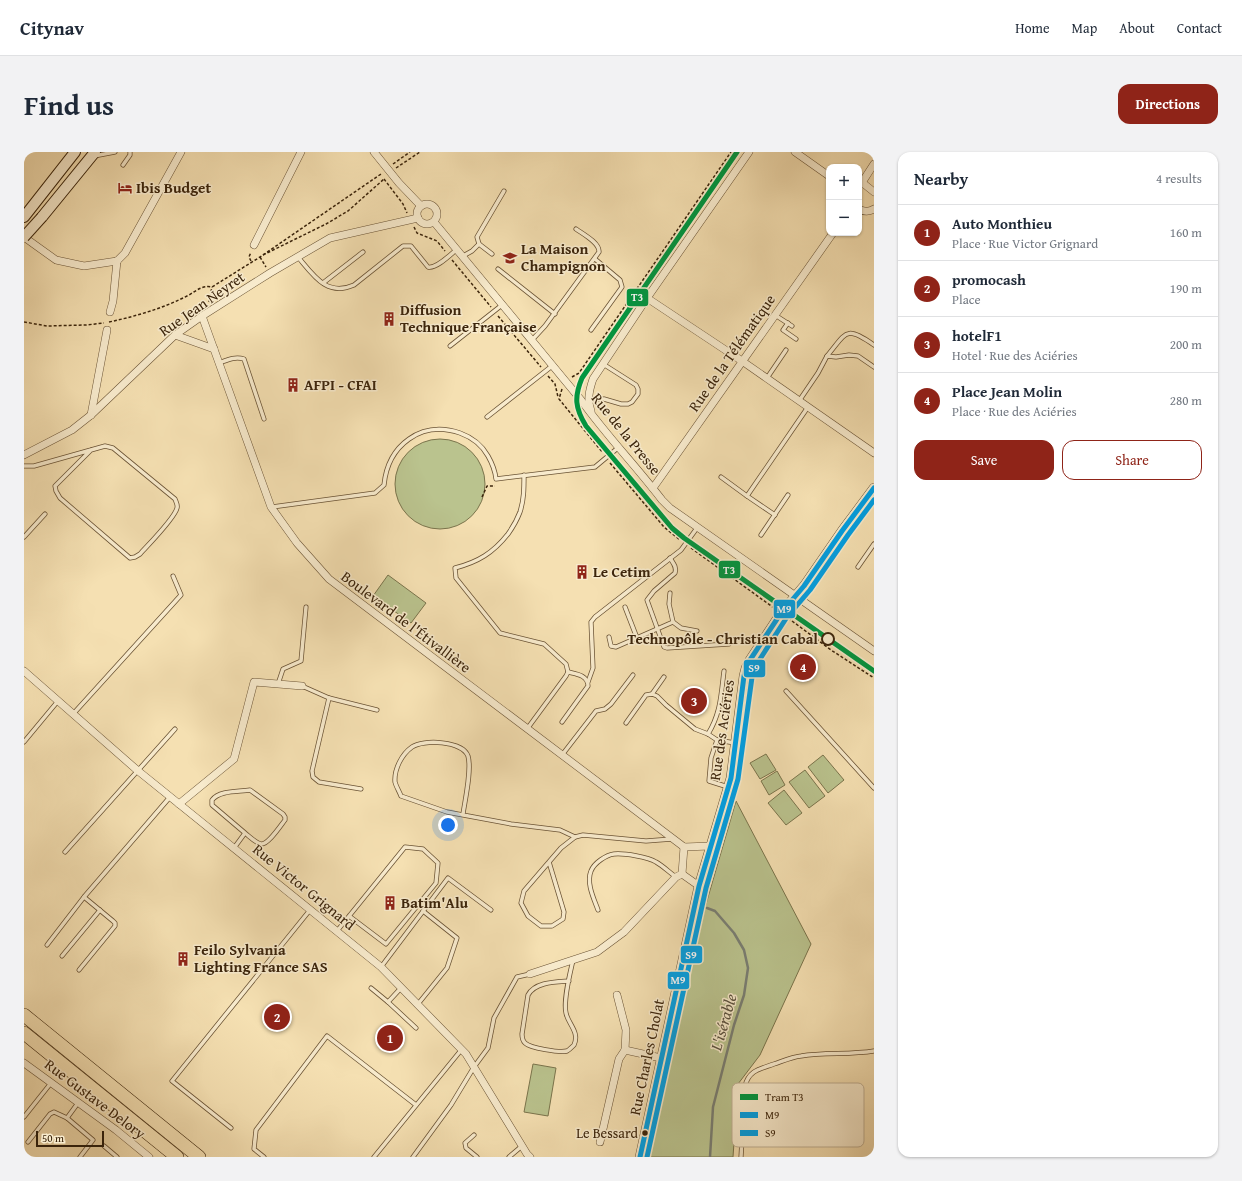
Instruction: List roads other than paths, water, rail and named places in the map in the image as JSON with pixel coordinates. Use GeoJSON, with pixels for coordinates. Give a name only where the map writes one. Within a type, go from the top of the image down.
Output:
{"type":"FeatureCollection","features":[{"type":"Feature","properties":{"kind":"highway"},"geometry":{"type":"LineString","coordinates":[[24,1015],[199,1157]]}},
{"type":"Feature","properties":{"kind":"highway"},"geometry":{"type":"LineString","coordinates":[[24,1033],[177,1157]]}},
{"type":"Feature","properties":{"kind":"main road"},"geometry":{"type":"LineString","coordinates":[[24,217],[76,152]]}},
{"type":"Feature","properties":{"kind":"main road"},"geometry":{"type":"LineString","coordinates":[[24,237],[93,154]]}},
{"type":"Feature","properties":{"kind":"street"},"geometry":{"type":"LineString","coordinates":[[24,237],[56,260],[84,266],[117,261],[125,253],[181,152]]}},
{"type":"Feature","properties":{"kind":"street"},"geometry":{"type":"LineString","coordinates":[[254,245],[301,152]]}},
{"type":"Feature","properties":{"kind":"street"},"geometry":{"type":"LineString","coordinates":[[374,152],[390,173],[421,206]]}},
{"type":"Feature","properties":{"kind":"street"},"geometry":{"type":"LineString","coordinates":[[595,419],[588,399],[589,389],[593,379],[647,298],[749,152]]}},
{"type":"Feature","properties":{"kind":"street"},"geometry":{"type":"LineString","coordinates":[[795,152],[826,174]]}},
{"type":"Feature","properties":{"kind":"street"},"geometry":{"type":"LineString","coordinates":[[862,182],[874,164]]}},
{"type":"Feature","properties":{"kind":"street"},"geometry":{"type":"LineString","coordinates":[[862,184],[874,192]]}},
{"type":"Feature","properties":{"kind":"street"},"geometry":{"type":"LineString","coordinates":[[430,204],[436,208],[438,215],[434,222],[426,224],[414,219],[421,206],[430,204]]}},
{"type":"Feature","properties":{"kind":"street"},"geometry":{"type":"LineString","coordinates":[[862,210],[870,211],[874,209]]}},
{"type":"Feature","properties":{"kind":"street","name":"Rue Jean Neyret"},"geometry":{"type":"LineString","coordinates":[[24,455],[72,430],[91,415],[175,335],[270,273],[330,238],[414,219]]}},
{"type":"Feature","properties":{"kind":"street","name":"Rue de la Presse"},"geometry":{"type":"LineString","coordinates":[[434,222],[595,419],[670,508],[874,651]]}},
{"type":"Feature","properties":{"kind":"street","name":"Rue de la Télématique"},"geometry":{"type":"LineString","coordinates":[[653,488],[831,236]]}},
{"type":"Feature","properties":{"kind":"street"},"geometry":{"type":"LineString","coordinates":[[110,312],[113,301],[117,261]]}},
{"type":"Feature","properties":{"kind":"street"},"geometry":{"type":"LineString","coordinates":[[647,298],[767,378],[874,453]]}},
{"type":"Feature","properties":{"kind":"street","name":"Boulevard de l'Étivallière"},"geometry":{"type":"LineString","coordinates":[[202,316],[271,507],[297,543],[329,579],[684,847]]}},
{"type":"Feature","properties":{"kind":"street"},"geometry":{"type":"LineString","coordinates":[[91,415],[107,330]]}},
{"type":"Feature","properties":{"kind":"street"},"geometry":{"type":"LineString","coordinates":[[175,335],[214,349]]}},
{"type":"Feature","properties":{"kind":"street","name":"Rue des Aciéries"},"geometry":{"type":"LineString","coordinates":[[710,846],[731,778],[739,707],[746,668],[776,620],[804,586],[874,488]]}},
{"type":"Feature","properties":{"kind":"street","name":"Rue Victor Grignard"},"geometry":{"type":"LineString","coordinates":[[24,670],[137,770],[381,967],[466,1054],[530,1157]]}},
{"type":"Feature","properties":{"kind":"street"},"geometry":{"type":"LineString","coordinates":[[179,804],[234,759],[254,682],[302,686]]}},
{"type":"Feature","properties":{"kind":"street"},"geometry":{"type":"LineString","coordinates":[[530,974],[597,952],[624,932],[679,876],[684,847],[710,846]]}},
{"type":"Feature","properties":{"kind":"street","name":"Rue Charles Cholat"},"geometry":{"type":"LineString","coordinates":[[640,1157],[699,886],[710,846]]}},
{"type":"Feature","properties":{"kind":"street"},"geometry":{"type":"LineString","coordinates":[[679,876],[699,886]]}},
{"type":"Feature","properties":{"kind":"street"},"geometry":{"type":"LineString","coordinates":[[600,1142],[619,1059],[625,1050],[626,1030],[617,995]]}},
{"type":"Feature","properties":{"kind":"street"},"geometry":{"type":"LineString","coordinates":[[625,1050],[661,1058]]}},
{"type":"Feature","properties":{"kind":"street","name":"Rue Gustave Delory"},"geometry":{"type":"LineString","coordinates":[[24,1063],[116,1130],[149,1157]]}},
{"type":"Feature","properties":{"kind":"lane"},"geometry":{"type":"LineString","coordinates":[[93,154],[115,152]]}},
{"type":"Feature","properties":{"kind":"lane"},"geometry":{"type":"LineString","coordinates":[[123,166],[130,155],[130,152]]}},
{"type":"Feature","properties":{"kind":"lane"},"geometry":{"type":"LineString","coordinates":[[492,254],[479,244],[477,237],[504,191]]}},
{"type":"Feature","properties":{"kind":"lane"},"geometry":{"type":"LineString","coordinates":[[531,340],[545,326],[600,252],[600,248],[597,244],[576,229]]}},
{"type":"Feature","properties":{"kind":"lane"},"geometry":{"type":"LineString","coordinates":[[462,256],[472,251],[479,244]]}},
{"type":"Feature","properties":{"kind":"lane"},"geometry":{"type":"LineString","coordinates":[[298,257],[312,275],[329,288],[339,290],[354,285],[403,246],[411,246],[428,267],[431,268],[456,250]]}},
{"type":"Feature","properties":{"kind":"lane"},"geometry":{"type":"LineString","coordinates":[[323,283],[363,252]]}},
{"type":"Feature","properties":{"kind":"lane"},"geometry":{"type":"LineString","coordinates":[[592,330],[622,287],[620,280],[594,259]]}},
{"type":"Feature","properties":{"kind":"lane"},"geometry":{"type":"LineString","coordinates":[[498,269],[554,314]]}},
{"type":"Feature","properties":{"kind":"lane"},"geometry":{"type":"LineString","coordinates":[[450,346],[502,305]]}},
{"type":"Feature","properties":{"kind":"lane"},"geometry":{"type":"LineString","coordinates":[[775,315],[792,326]]}},
{"type":"Feature","properties":{"kind":"lane"},"geometry":{"type":"LineString","coordinates":[[788,323],[783,330],[796,339]]}},
{"type":"Feature","properties":{"kind":"lane"},"geometry":{"type":"LineString","coordinates":[[799,401],[818,373],[827,356],[845,334],[856,334],[874,345]]}},
{"type":"Feature","properties":{"kind":"lane"},"geometry":{"type":"LineString","coordinates":[[767,378],[786,350]]}},
{"type":"Feature","properties":{"kind":"lane"},"geometry":{"type":"LineString","coordinates":[[827,356],[858,356],[874,368]]}},
{"type":"Feature","properties":{"kind":"lane"},"geometry":{"type":"LineString","coordinates":[[219,363],[240,357],[244,359],[264,419]]}},
{"type":"Feature","properties":{"kind":"lane"},"geometry":{"type":"LineString","coordinates":[[588,399],[596,398],[621,404],[628,404],[632,402],[638,394],[636,385],[603,364]]}},
{"type":"Feature","properties":{"kind":"lane"},"geometry":{"type":"LineString","coordinates":[[487,417],[552,366]]}},
{"type":"Feature","properties":{"kind":"lane"},"geometry":{"type":"LineString","coordinates":[[747,496],[808,408]]}},
{"type":"Feature","properties":{"kind":"lane"},"geometry":{"type":"LineString","coordinates":[[271,507],[375,492],[384,485],[388,465],[393,454],[400,446],[410,438],[432,430],[443,429],[453,431],[472,439],[486,452],[494,469],[496,479],[595,467],[619,447]]}},
{"type":"Feature","properties":{"kind":"lane"},"geometry":{"type":"LineString","coordinates":[[24,466],[34,466],[105,446],[113,448],[175,499],[178,505],[177,510],[171,518],[140,554],[135,557],[130,558],[60,498],[56,491],[55,486],[91,450]]}},
{"type":"Feature","properties":{"kind":"lane"},"geometry":{"type":"LineString","coordinates":[[524,475],[524,489],[520,513],[514,525],[491,552],[467,565],[454,568],[456,578],[500,633],[544,644],[566,664],[568,672],[566,676],[527,729]]}},
{"type":"Feature","properties":{"kind":"lane"},"geometry":{"type":"LineString","coordinates":[[722,477],[747,496],[775,514]]}},
{"type":"Feature","properties":{"kind":"lane"},"geometry":{"type":"LineString","coordinates":[[761,535],[788,495]]}},
{"type":"Feature","properties":{"kind":"lane"},"geometry":{"type":"LineString","coordinates":[[24,537],[45,514]]}},
{"type":"Feature","properties":{"kind":"lane"},"geometry":{"type":"LineString","coordinates":[[562,722],[588,686],[593,668],[591,622],[595,617],[684,547],[697,528]]}},
{"type":"Feature","properties":{"kind":"lane"},"geometry":{"type":"LineString","coordinates":[[858,567],[874,544]]}},
{"type":"Feature","properties":{"kind":"lane"},"geometry":{"type":"LineString","coordinates":[[670,558],[676,567],[675,573],[654,591],[647,600],[664,647],[729,644]]}},
{"type":"Feature","properties":{"kind":"lane"},"geometry":{"type":"LineString","coordinates":[[74,713],[181,595],[173,576]]}},
{"type":"Feature","properties":{"kind":"lane"},"geometry":{"type":"LineString","coordinates":[[670,593],[669,604],[673,622],[681,628],[697,631]]}},
{"type":"Feature","properties":{"kind":"lane"},"geometry":{"type":"LineString","coordinates":[[278,684],[283,669],[301,661],[306,607]]}},
{"type":"Feature","properties":{"kind":"lane"},"geometry":{"type":"LineString","coordinates":[[625,607],[637,638]]}},
{"type":"Feature","properties":{"kind":"lane"},"geometry":{"type":"LineString","coordinates":[[609,637],[611,646],[613,647],[673,622]]}},
{"type":"Feature","properties":{"kind":"lane"},"geometry":{"type":"LineString","coordinates":[[708,734],[715,723],[719,710],[724,671]]}},
{"type":"Feature","properties":{"kind":"lane"},"geometry":{"type":"LineString","coordinates":[[568,672],[581,676],[588,682]]}},
{"type":"Feature","properties":{"kind":"lane"},"geometry":{"type":"LineString","coordinates":[[562,755],[596,711],[605,709],[611,704],[633,675]]}},
{"type":"Feature","properties":{"kind":"lane"},"geometry":{"type":"LineString","coordinates":[[626,723],[646,696],[652,694],[664,677]]}},
{"type":"Feature","properties":{"kind":"lane"},"geometry":{"type":"LineString","coordinates":[[302,686],[329,698],[377,710]]}},
{"type":"Feature","properties":{"kind":"lane"},"geometry":{"type":"LineString","coordinates":[[786,691],[874,788]]}},
{"type":"Feature","properties":{"kind":"lane"},"geometry":{"type":"LineString","coordinates":[[652,694],[657,696],[695,729],[708,734],[717,740],[735,743]]}},
{"type":"Feature","properties":{"kind":"lane"},"geometry":{"type":"LineString","coordinates":[[329,698],[312,771],[313,777],[319,782],[361,789]]}},
{"type":"Feature","properties":{"kind":"lane"},"geometry":{"type":"LineString","coordinates":[[24,742],[58,700]]}},
{"type":"Feature","properties":{"kind":"lane"},"geometry":{"type":"LineString","coordinates":[[65,852],[175,729]]}},
{"type":"Feature","properties":{"kind":"lane"},"geometry":{"type":"LineString","coordinates":[[717,740],[711,758],[709,781],[728,787]]}},
{"type":"Feature","properties":{"kind":"lane"},"geometry":{"type":"LineString","coordinates":[[462,814],[468,772],[468,756],[464,750],[452,745],[430,741],[413,746],[401,758],[395,774],[400,796],[447,812],[511,824],[560,830],[575,837]]}},
{"type":"Feature","properties":{"kind":"lane"},"geometry":{"type":"LineString","coordinates":[[250,790],[285,817],[285,820],[269,841],[264,844],[260,844],[246,834],[212,805],[212,800],[215,796],[250,790]]}},
{"type":"Feature","properties":{"kind":"lane"},"geometry":{"type":"LineString","coordinates":[[47,945],[84,897],[170,797]]}},
{"type":"Feature","properties":{"kind":"lane"},"geometry":{"type":"LineString","coordinates":[[234,848],[246,834]]}},
{"type":"Feature","properties":{"kind":"lane"},"geometry":{"type":"LineString","coordinates":[[549,862],[564,912],[563,919],[552,926],[541,926],[528,916],[521,903],[524,891],[561,848],[575,837],[583,835],[646,842],[674,839]]}},
{"type":"Feature","properties":{"kind":"lane"},"geometry":{"type":"LineString","coordinates":[[337,931],[349,916],[405,847],[423,849],[438,864],[436,883],[386,944],[349,916]]}},
{"type":"Feature","properties":{"kind":"lane"},"geometry":{"type":"LineString","coordinates":[[598,910],[592,894],[590,880],[591,872],[596,863],[607,856],[615,854],[637,856],[655,861],[679,876]]}},
{"type":"Feature","properties":{"kind":"lane"},"geometry":{"type":"LineString","coordinates":[[381,967],[448,878],[491,910]]}},
{"type":"Feature","properties":{"kind":"lane"},"geometry":{"type":"LineString","coordinates":[[79,970],[115,926],[114,921],[84,897]]}},
{"type":"Feature","properties":{"kind":"lane"},"geometry":{"type":"LineString","coordinates":[[231,1128],[172,1081],[311,909]]}},
{"type":"Feature","properties":{"kind":"lane"},"geometry":{"type":"LineString","coordinates":[[62,956],[100,910]]}},
{"type":"Feature","properties":{"kind":"lane"},"geometry":{"type":"LineString","coordinates":[[418,1004],[447,968],[457,938],[423,912]]}},
{"type":"Feature","properties":{"kind":"lane"},"geometry":{"type":"LineString","coordinates":[[569,982],[550,983],[530,990],[522,1034],[522,1039],[525,1043],[535,1047],[561,1052],[568,1050],[573,1046],[575,1032],[566,1013],[566,1001],[569,982],[572,960]]}},
{"type":"Feature","properties":{"kind":"lane"},"geometry":{"type":"LineString","coordinates":[[413,1157],[451,1105],[474,1067],[488,1048],[494,1018],[517,977],[530,974]]}},
{"type":"Feature","properties":{"kind":"lane"},"geometry":{"type":"LineString","coordinates":[[371,988],[416,1028]]}},
{"type":"Feature","properties":{"kind":"lane"},"geometry":{"type":"LineString","coordinates":[[388,1002],[401,988]]}},
{"type":"Feature","properties":{"kind":"lane"},"geometry":{"type":"LineString","coordinates":[[264,1157],[254,1149],[256,1130],[327,1036],[416,1105]]}},
{"type":"Feature","properties":{"kind":"lane"},"geometry":{"type":"LineString","coordinates":[[374,1157],[462,1049]]}},
{"type":"Feature","properties":{"kind":"lane"},"geometry":{"type":"LineString","coordinates":[[745,1083],[747,1078],[757,1070],[799,1056],[820,1054],[858,1054],[874,1051]]}},
{"type":"Feature","properties":{"kind":"lane"},"geometry":{"type":"LineString","coordinates":[[24,1117],[51,1083]]}},
{"type":"Feature","properties":{"kind":"lane"},"geometry":{"type":"LineString","coordinates":[[67,1118],[78,1102]]}},
{"type":"Feature","properties":{"kind":"lane"},"geometry":{"type":"LineString","coordinates":[[28,1142],[50,1114],[54,1112],[67,1118],[93,1140],[80,1157]]}},
{"type":"Feature","properties":{"kind":"lane"},"geometry":{"type":"LineString","coordinates":[[474,1135],[466,1143],[466,1148],[477,1157]]}},
{"type":"Feature","properties":{"kind":"lane"},"geometry":{"type":"LineString","coordinates":[[104,1146],[117,1157]]}},
{"type":"Feature","properties":{"kind":"lane"},"geometry":{"type":"LineString","coordinates":[[509,1157],[522,1146]]}},
{"type":"Feature","properties":{"kind":"lane"},"geometry":{"type":"LineString","coordinates":[[741,1147],[741,1157]]}},
{"type":"Feature","properties":{"kind":"waterway","name":"L'isérable"},"geometry":{"type":"LineString","coordinates":[[707,908],[715,911],[734,933],[744,950],[748,968],[744,995],[734,1025],[713,1107],[710,1157]]}},
{"type":"Feature","properties":{"kind":"tram line","name":"T3"},"geometry":{"type":"LineString","coordinates":[[737,152],[582,378],[577,397],[578,408],[582,420],[586,426],[672,528],[684,538],[874,671]]}},
{"type":"Feature","properties":{"kind":"place","name":"Ibis Budget"},"geometry":{"type":"Point","coordinates":[125,188]}},
{"type":"Feature","properties":{"kind":"place","name":"La Maison Champignon"},"geometry":{"type":"Point","coordinates":[510,258]}},
{"type":"Feature","properties":{"kind":"place","name":"Diffusion Technique Française"},"geometry":{"type":"Point","coordinates":[389,319]}},
{"type":"Feature","properties":{"kind":"place","name":"AFPI - CFAI"},"geometry":{"type":"Point","coordinates":[293,385]}},
{"type":"Feature","properties":{"kind":"place","name":"Le Cetim"},"geometry":{"type":"Point","coordinates":[582,572]}},
{"type":"Feature","properties":{"kind":"place","name":"Technopôle - Christian Cabal"},"geometry":{"type":"Point","coordinates":[828,639]}},
{"type":"Feature","properties":{"kind":"place","name":"Place Jean Molin"},"geometry":{"type":"Point","coordinates":[803,667]}},
{"type":"Feature","properties":{"kind":"place","name":"hotelF1"},"geometry":{"type":"Point","coordinates":[694,701]}},
{"type":"Feature","properties":{"kind":"place","name":"Batim'Alu"},"geometry":{"type":"Point","coordinates":[390,903]}},
{"type":"Feature","properties":{"kind":"place","name":"Feilo Sylvania Lighting France SAS"},"geometry":{"type":"Point","coordinates":[183,959]}},
{"type":"Feature","properties":{"kind":"place","name":"promocash"},"geometry":{"type":"Point","coordinates":[277,1017]}},
{"type":"Feature","properties":{"kind":"place","name":"Auto Monthieu"},"geometry":{"type":"Point","coordinates":[390,1038]}},
{"type":"Feature","properties":{"kind":"place","name":"Le Bessard"},"geometry":{"type":"Point","coordinates":[645,1133]}}]}
